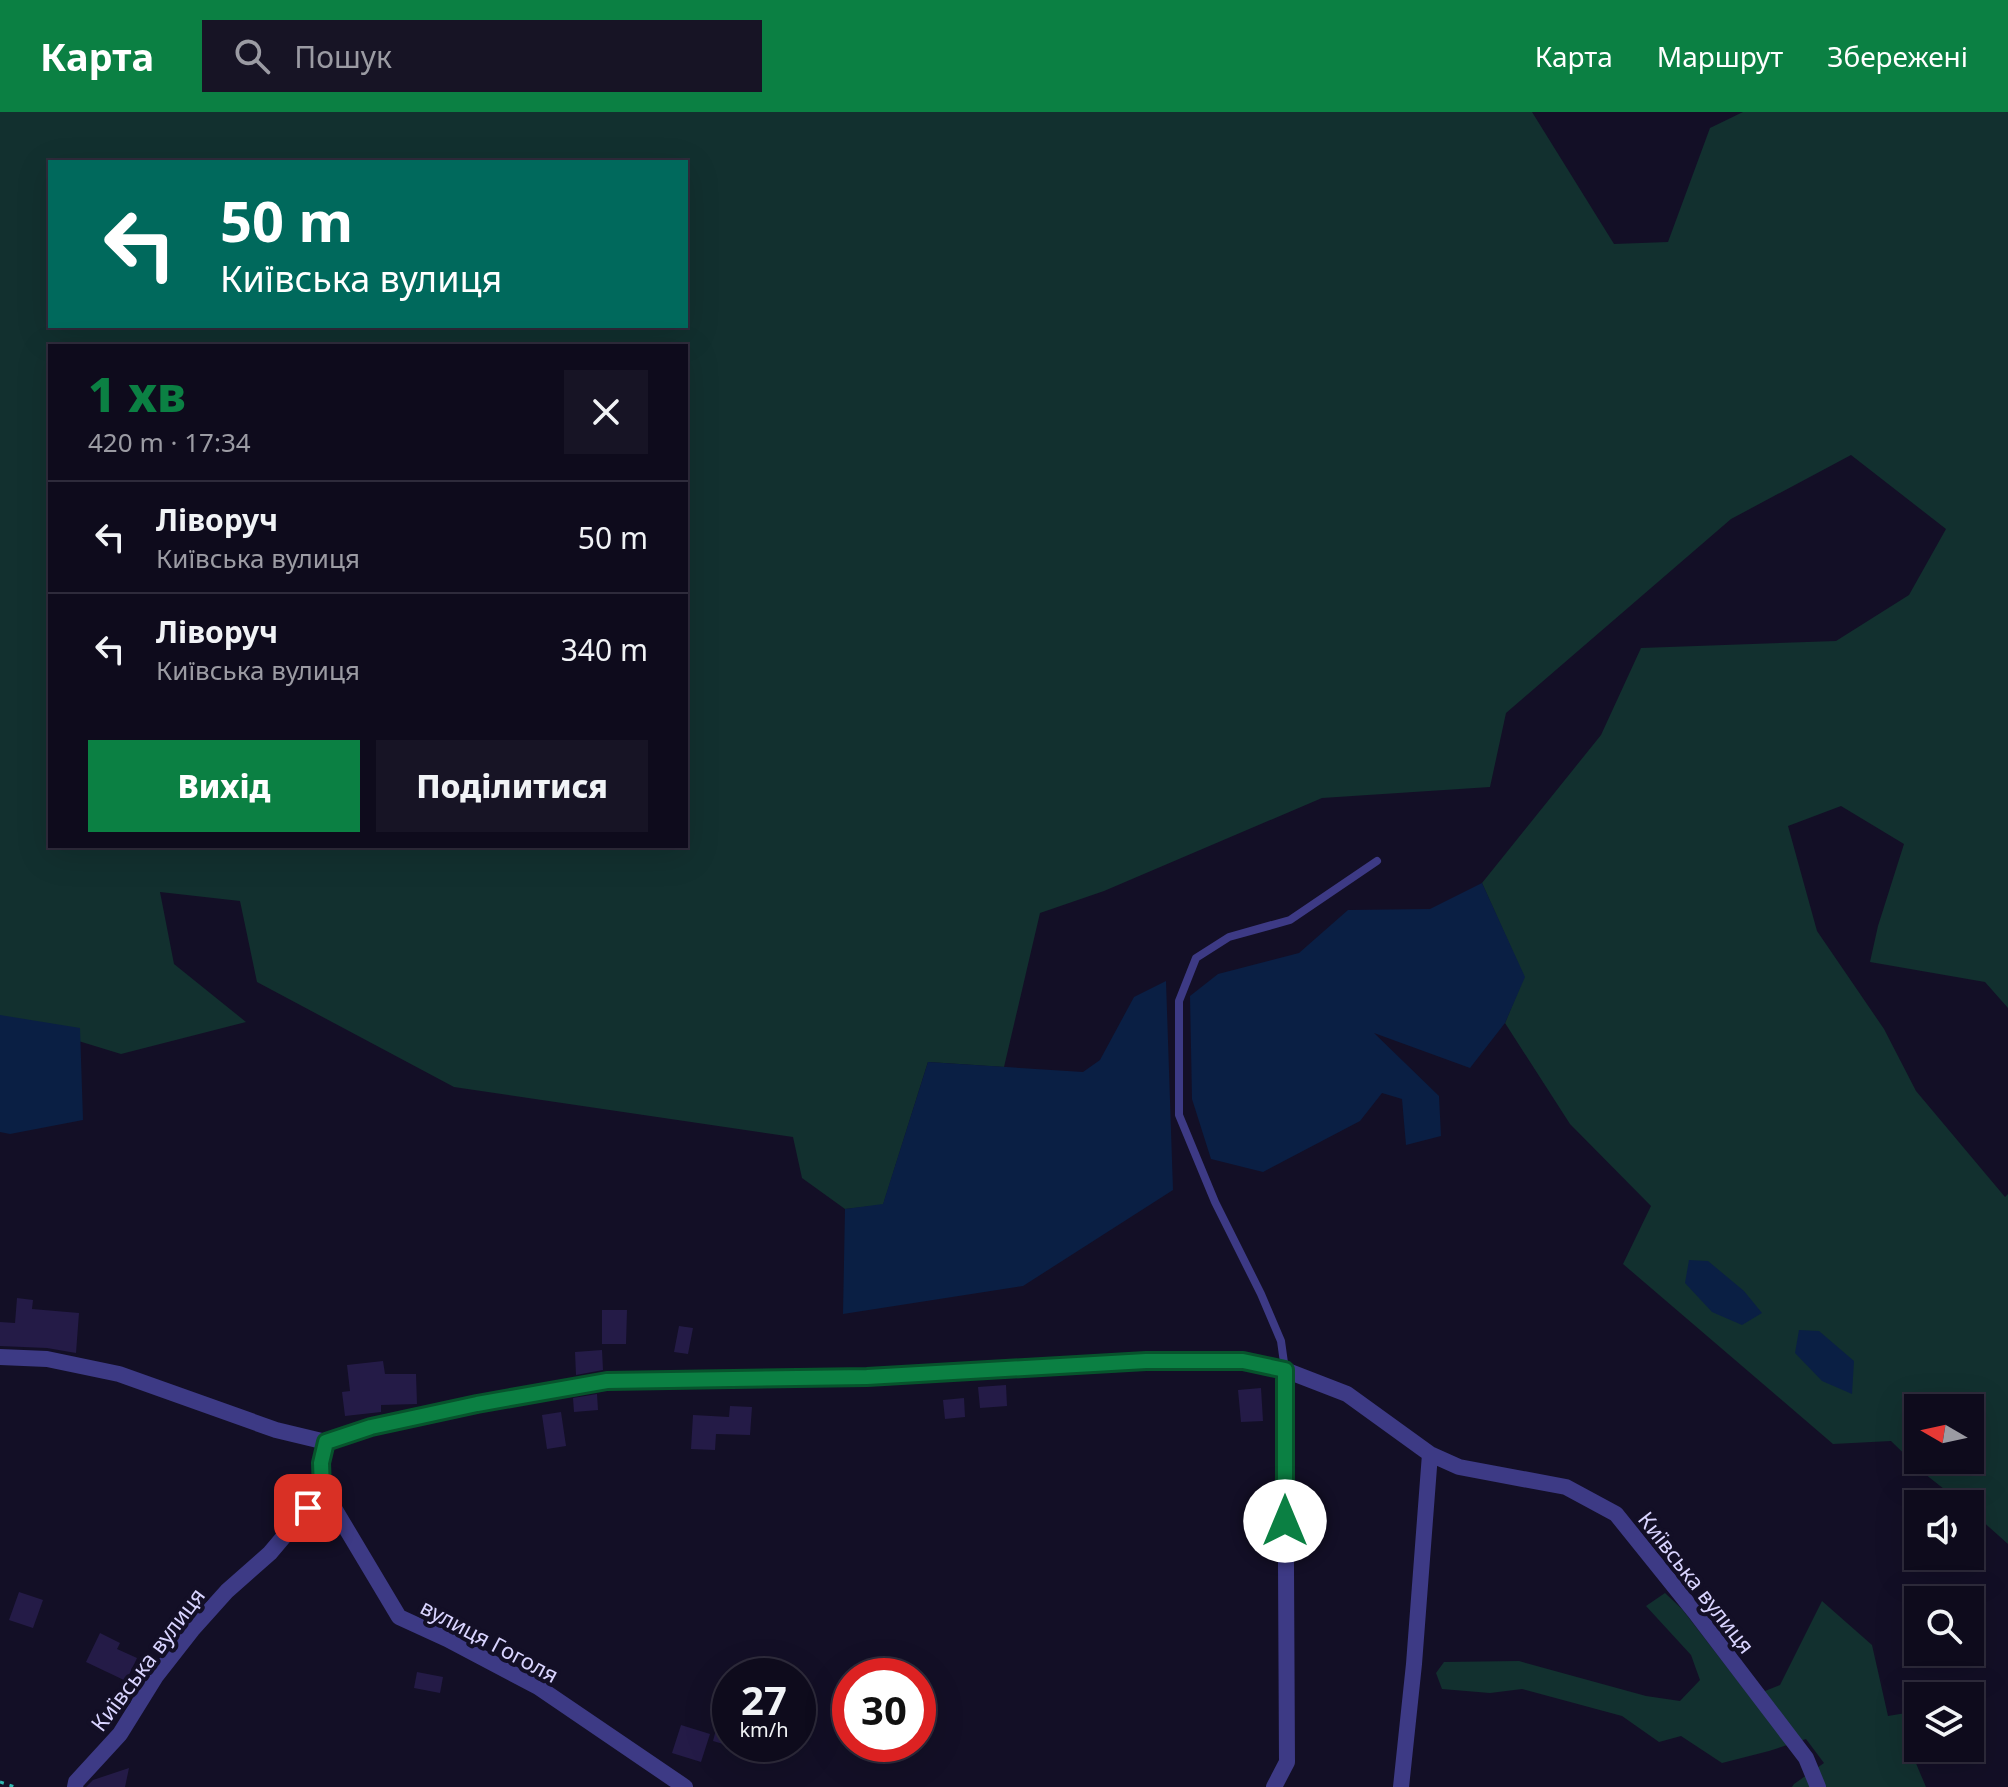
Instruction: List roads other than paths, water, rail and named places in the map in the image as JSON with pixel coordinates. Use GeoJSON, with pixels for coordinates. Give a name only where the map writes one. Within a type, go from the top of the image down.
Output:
{"type":"FeatureCollection","features":[{"type":"Feature","properties":{"kind":"street"},"geometry":{"type":"LineString","coordinates":[[0,1357],[47,1359],[119,1374],[276,1430],[326,1442],[321,1463],[322,1488]]}},
{"type":"Feature","properties":{"kind":"street","name":"Київська вулиця"},"geometry":{"type":"LineString","coordinates":[[326,1442],[371,1427],[607,1381],[867,1377],[1146,1361],[1243,1361],[1285,1370],[1347,1394],[1430,1454],[1459,1467],[1566,1487],[1616,1514],[1806,1758],[1818,1787]]}},
{"type":"Feature","properties":{"kind":"street"},"geometry":{"type":"LineString","coordinates":[[1274,1787],[1287,1762],[1285,1370]]}},
{"type":"Feature","properties":{"kind":"street"},"geometry":{"type":"LineString","coordinates":[[1401,1787],[1430,1454]]}},
{"type":"Feature","properties":{"kind":"street","name":"Київська вулиця"},"geometry":{"type":"LineString","coordinates":[[75,1787],[76,1782],[120,1734],[156,1676],[192,1630],[227,1591],[270,1553],[322,1488]]}},
{"type":"Feature","properties":{"kind":"street","name":"вулиця Гоголя"},"geometry":{"type":"LineString","coordinates":[[322,1488],[399,1617],[538,1687],[685,1787]]}},
{"type":"Feature","properties":{"kind":"lane"},"geometry":{"type":"LineString","coordinates":[[1285,1370],[1281,1341],[1215,1202],[1179,1115],[1179,1001],[1196,958],[1229,937],[1290,920],[1377,861]]}},
{"type":"Feature","properties":{"kind":"water"},"geometry":{"type":"Polygon","coordinates":[[[1482,883],[1525,977],[1505,1023],[1470,1068],[1374,1033],[1439,1096],[1441,1136],[1406,1145],[1402,1099],[1382,1093],[1360,1121],[1263,1172],[1211,1159],[1192,1099],[1190,996],[1218,974],[1299,953],[1348,910],[1430,909],[1482,883]]]}},
{"type":"Feature","properties":{"kind":"water"},"geometry":{"type":"Polygon","coordinates":[[[1166,981],[1173,1190],[1023,1286],[843,1314],[845,1209],[883,1204],[928,1062],[1083,1072],[1100,1060],[1134,997],[1166,981]]]}},
{"type":"Feature","properties":{"kind":"water"},"geometry":{"type":"Polygon","coordinates":[[[0,1015],[80,1028],[83,1120],[10,1134],[0,1132],[0,1015]]]}},
{"type":"Feature","properties":{"kind":"water"},"geometry":{"type":"Polygon","coordinates":[[[1689,1260],[1708,1261],[1744,1291],[1762,1313],[1742,1325],[1712,1312],[1685,1283],[1689,1260]]]}},
{"type":"Feature","properties":{"kind":"water"},"geometry":{"type":"Polygon","coordinates":[[[1799,1330],[1819,1331],[1854,1361],[1852,1394],[1822,1381],[1795,1353],[1799,1330]]]}}]}
